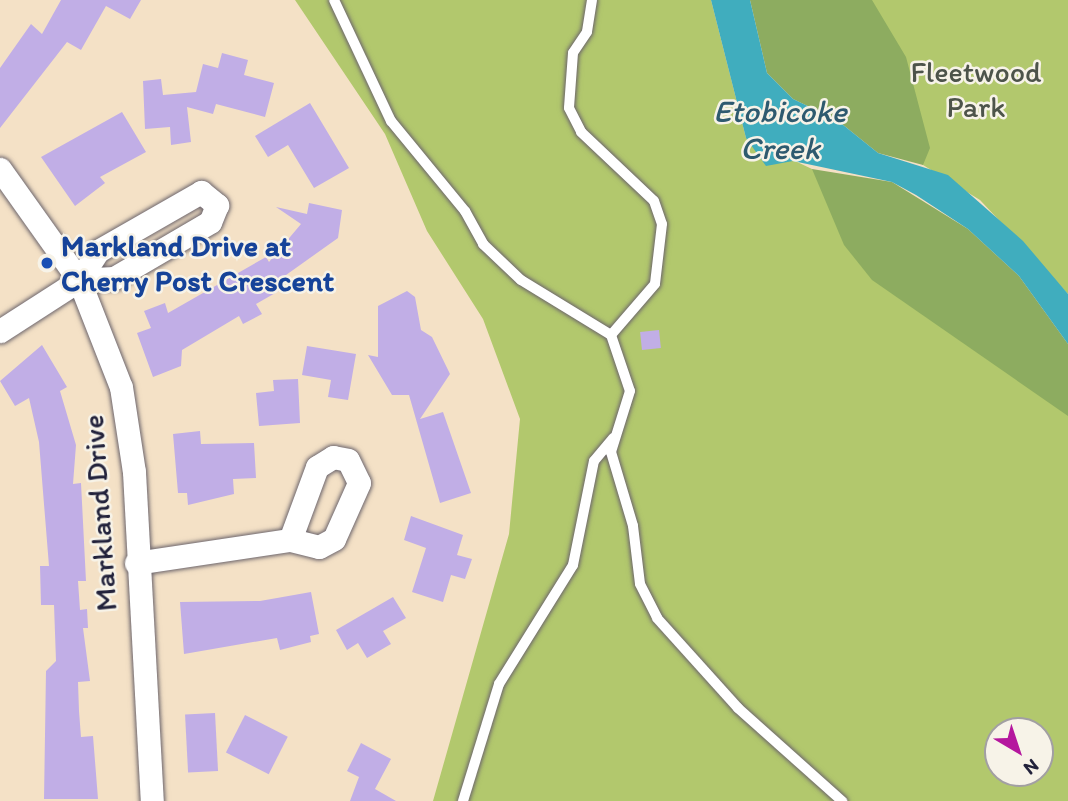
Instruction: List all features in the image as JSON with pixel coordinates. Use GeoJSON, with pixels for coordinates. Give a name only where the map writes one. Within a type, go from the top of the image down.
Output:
{"type":"FeatureCollection","features":[{"type":"Feature","properties":{"kind":"street","name":"Markland Drive"},"geometry":{"type":"LineString","coordinates":[[0,169],[79,280],[104,332],[127,415],[152,801]]}},
{"type":"Feature","properties":{"kind":"street"},"geometry":{"type":"LineString","coordinates":[[0,331],[79,280],[98,251],[188,198],[205,193],[216,202],[210,222],[114,278],[79,280]]}},
{"type":"Feature","properties":{"kind":"street"},"geometry":{"type":"LineString","coordinates":[[136,563],[290,540]]}},
{"type":"Feature","properties":{"kind":"lane"},"geometry":{"type":"LineString","coordinates":[[334,0],[391,121],[465,211],[483,244],[521,280],[611,335],[629,391],[613,438],[594,461],[573,565],[499,684],[463,801]]}},
{"type":"Feature","properties":{"kind":"lane"},"geometry":{"type":"LineString","coordinates":[[592,0],[589,25],[571,63],[569,108],[581,132],[653,201],[662,224],[655,285],[611,335]]}},
{"type":"Feature","properties":{"kind":"lane"},"geometry":{"type":"LineString","coordinates":[[613,438],[640,583],[657,618],[747,716],[842,801]]}},
{"type":"Feature","properties":{"kind":"green space"},"geometry":{"type":"Polygon","coordinates":[[[295,0],[711,0],[746,138],[812,169],[1068,344],[1068,801],[433,801],[509,534],[520,419],[483,319],[427,231],[385,134],[295,0]]]}},
{"type":"Feature","properties":{"kind":"green space","name":"Fleetwood Park"},"geometry":{"type":"Polygon","coordinates":[[[750,0],[1068,0],[1068,294],[980,200],[923,165],[750,0]]]}},
{"type":"Feature","properties":{"kind":"green space"},"geometry":{"type":"Polygon","coordinates":[[[750,0],[872,0],[906,57],[930,148],[923,165],[878,153],[837,120],[793,99],[767,73],[750,0]]]}},
{"type":"Feature","properties":{"kind":"green space"},"geometry":{"type":"Polygon","coordinates":[[[812,169],[892,182],[968,229],[1019,276],[1068,344],[1068,416],[872,280],[844,245],[812,169]]]}},
{"type":"Feature","properties":{"kind":"water","name":"Etobicoke Creek"},"geometry":{"type":"Polygon","coordinates":[[[711,0],[750,0],[767,73],[793,99],[837,120],[878,153],[948,175],[1023,241],[1068,294],[1068,344],[1019,276],[968,229],[916,195],[892,182],[793,161],[766,166],[746,138],[711,0]]]}},
{"type":"Feature","properties":{"kind":"building"},"geometry":{"type":"Polygon","coordinates":[[[61,0],[141,0],[130,19],[106,6],[81,50],[67,42],[0,128],[0,68],[31,24],[42,34],[61,0]]]}},
{"type":"Feature","properties":{"kind":"building"},"geometry":{"type":"Polygon","coordinates":[[[222,53],[248,60],[244,75],[274,83],[265,117],[216,104],[213,114],[187,107],[191,142],[171,145],[170,127],[145,129],[143,81],[161,79],[163,95],[196,92],[203,64],[218,68],[222,53]]]}},
{"type":"Feature","properties":{"kind":"building"},"geometry":{"type":"Polygon","coordinates":[[[310,103],[349,168],[314,188],[288,145],[268,157],[255,136],[310,103]]]}},
{"type":"Feature","properties":{"kind":"building"},"geometry":{"type":"Polygon","coordinates":[[[122,112],[146,152],[100,177],[105,183],[75,206],[41,157],[122,112]]]}},
{"type":"Feature","properties":{"kind":"building"},"geometry":{"type":"Polygon","coordinates":[[[309,203],[342,210],[338,238],[279,280],[284,288],[256,304],[262,314],[243,324],[239,316],[182,350],[181,366],[153,377],[137,333],[151,328],[144,311],[165,303],[168,313],[266,257],[269,262],[301,224],[276,207],[307,214],[309,203]]]}},
{"type":"Feature","properties":{"kind":"building"},"geometry":{"type":"Polygon","coordinates":[[[407,291],[415,297],[421,330],[432,337],[450,374],[420,419],[443,412],[471,493],[440,503],[409,395],[392,395],[368,355],[378,357],[378,306],[407,291]]]}},
{"type":"Feature","properties":{"kind":"building"},"geometry":{"type":"Polygon","coordinates":[[[659,330],[661,348],[642,350],[640,332],[659,330]]]}},
{"type":"Feature","properties":{"kind":"building"},"geometry":{"type":"Polygon","coordinates":[[[42,345],[67,387],[60,391],[76,445],[73,484],[81,483],[86,581],[78,581],[80,610],[87,609],[88,628],[83,628],[90,681],[78,682],[79,711],[81,737],[93,736],[98,799],[44,799],[46,671],[56,661],[54,605],[41,605],[40,566],[49,566],[39,442],[29,398],[15,406],[0,381],[42,345]]]}},
{"type":"Feature","properties":{"kind":"building"},"geometry":{"type":"Polygon","coordinates":[[[307,346],[356,354],[348,400],[328,397],[331,380],[302,375],[307,346]]]}},
{"type":"Feature","properties":{"kind":"building"},"geometry":{"type":"Polygon","coordinates":[[[298,379],[300,423],[259,426],[256,393],[274,391],[273,380],[298,379]]]}},
{"type":"Feature","properties":{"kind":"building"},"geometry":{"type":"Polygon","coordinates":[[[200,431],[201,444],[254,443],[256,478],[233,479],[234,494],[188,505],[187,493],[178,493],[173,434],[200,431]]]}},
{"type":"Feature","properties":{"kind":"building"},"geometry":{"type":"Polygon","coordinates":[[[411,516],[463,535],[457,555],[472,559],[465,579],[451,575],[443,602],[412,592],[426,548],[404,540],[411,516]]]}},
{"type":"Feature","properties":{"kind":"building"},"geometry":{"type":"Polygon","coordinates":[[[311,592],[319,634],[310,636],[311,642],[280,650],[277,638],[184,654],[180,602],[260,601],[311,592]]]}},
{"type":"Feature","properties":{"kind":"building"},"geometry":{"type":"Polygon","coordinates":[[[393,597],[406,618],[383,631],[391,644],[367,658],[358,643],[347,650],[336,630],[393,597]]]}},
{"type":"Feature","properties":{"kind":"building"},"geometry":{"type":"Polygon","coordinates":[[[215,713],[218,771],[188,772],[185,715],[215,713]]]}},
{"type":"Feature","properties":{"kind":"building"},"geometry":{"type":"Polygon","coordinates":[[[245,715],[288,737],[269,774],[226,752],[245,715]]]}},
{"type":"Feature","properties":{"kind":"building"},"geometry":{"type":"Polygon","coordinates":[[[361,743],[391,759],[375,789],[396,801],[350,801],[359,777],[347,771],[361,743]]]}},
{"type":"Feature","properties":{"kind":"place","name":"Markland Drive at Cherry Post Crescent"},"geometry":{"type":"Point","coordinates":[47,263]}}]}
